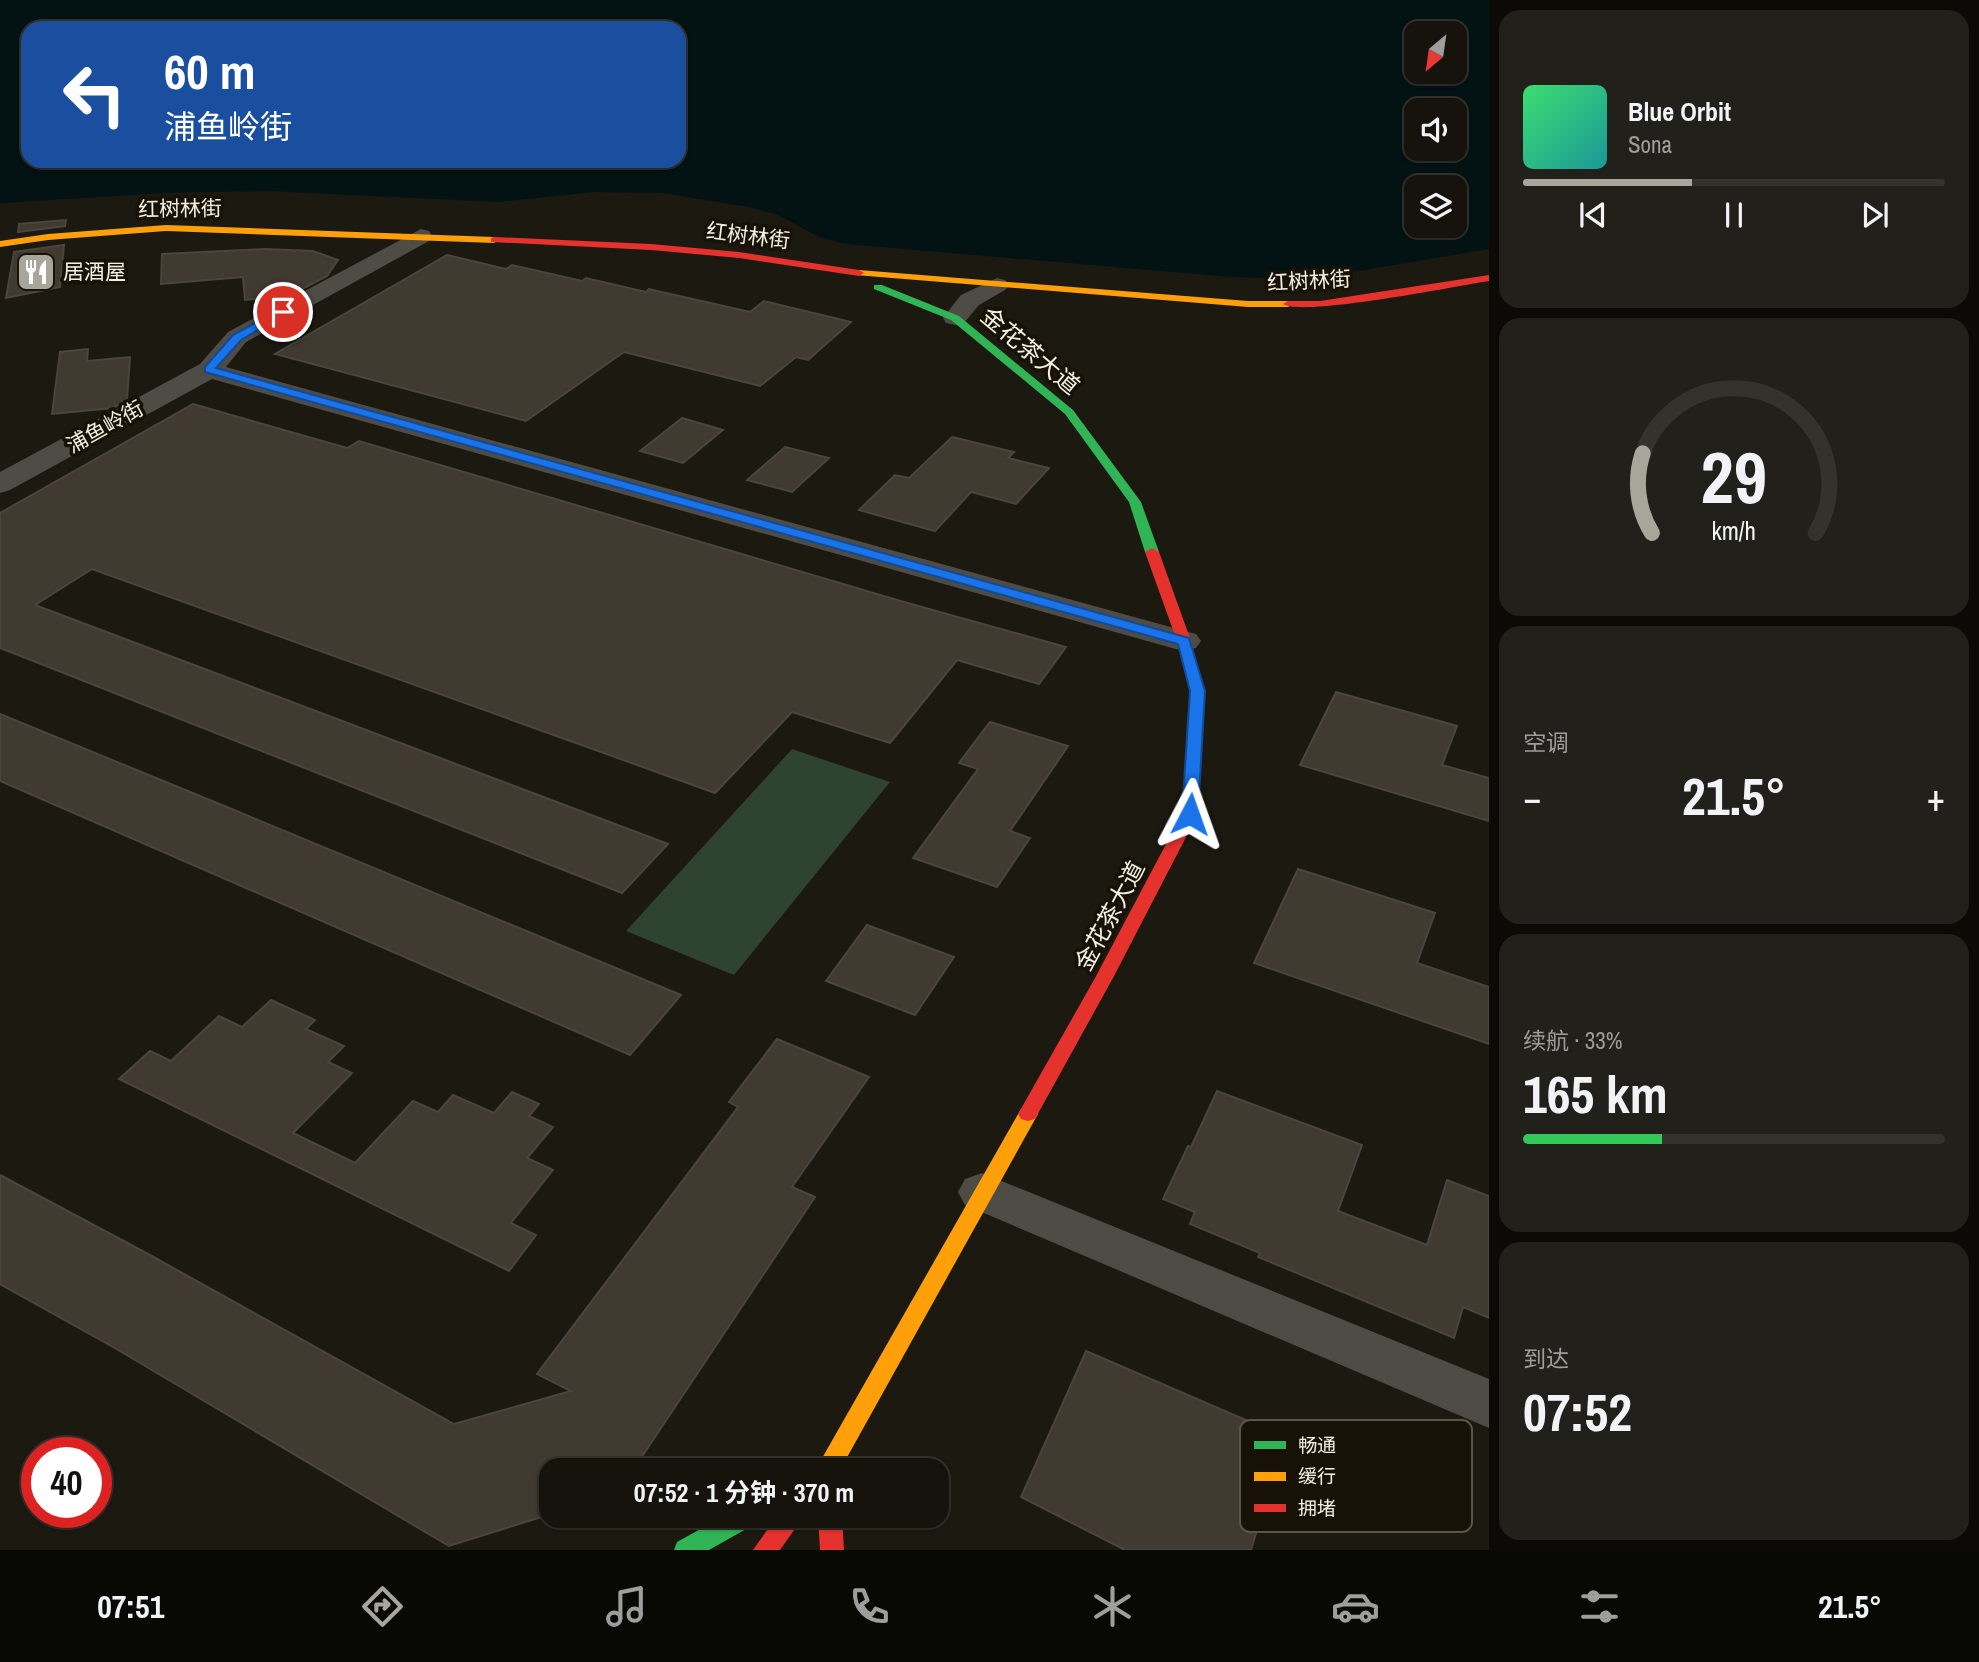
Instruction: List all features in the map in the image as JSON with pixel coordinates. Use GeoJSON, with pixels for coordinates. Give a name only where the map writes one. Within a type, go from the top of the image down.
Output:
{"type":"FeatureCollection","features":[{"type":"Feature","properties":{"kind":"street","name":"红树林街"},"geometry":{"type":"LineString","coordinates":[[0,244],[48,237],[166,228],[277,230],[651,247],[752,257],[843,272],[1179,301],[1248,304],[1320,304],[1489,278]]}},
{"type":"Feature","properties":{"kind":"street","name":"浦鱼岭街"},"geometry":{"type":"LineString","coordinates":[[0,484],[209,370],[237,337],[421,236]]}},
{"type":"Feature","properties":{"kind":"street","name":"金花茶大道"},"geometry":{"type":"LineString","coordinates":[[835,1458],[1104,978],[1190,814],[1197,691],[1184,641],[1135,502],[1069,412],[955,318],[843,272]]}},
{"type":"Feature","properties":{"kind":"street"},"geometry":{"type":"LineString","coordinates":[[955,318],[970,300],[997,285]]}},
{"type":"Feature","properties":{"kind":"street"},"geometry":{"type":"LineString","coordinates":[[209,370],[1184,641]]}},
{"type":"Feature","properties":{"kind":"street"},"geometry":{"type":"LineString","coordinates":[[982,1192],[1489,1404]]}},
{"type":"Feature","properties":{"kind":"street"},"geometry":{"type":"LineString","coordinates":[[686,1550],[725,1528]]}},
{"type":"Feature","properties":{"kind":"street"},"geometry":{"type":"LineString","coordinates":[[765,1550],[782,1528]]}},
{"type":"Feature","properties":{"kind":"street"},"geometry":{"type":"LineString","coordinates":[[831,1528],[832,1550]]}},
{"type":"Feature","properties":{"kind":"green space"},"geometry":{"type":"Polygon","coordinates":[[[792,749],[890,782],[734,975],[626,931],[792,749]]]}},
{"type":"Feature","properties":{"kind":"shaded area"},"geometry":{"type":"Polygon","coordinates":[[[0,0],[1489,0],[1489,249],[1324,277],[1231,277],[845,244],[819,237],[778,215],[749,207],[663,193],[595,192],[499,202],[268,191],[166,193],[0,203],[0,0]]]}},
{"type":"Feature","properties":{"kind":"building"},"geometry":{"type":"Polygon","coordinates":[[[66,220],[65,226],[18,232],[19,224],[66,220]]]}},
{"type":"Feature","properties":{"kind":"building"},"geometry":{"type":"Polygon","coordinates":[[[64,245],[60,287],[6,298],[14,252],[64,245]]]}},
{"type":"Feature","properties":{"kind":"building"},"geometry":{"type":"Polygon","coordinates":[[[266,249],[313,251],[338,260],[327,276],[289,296],[245,300],[243,277],[161,284],[162,254],[266,249]]]}},
{"type":"Feature","properties":{"kind":"building"},"geometry":{"type":"Polygon","coordinates":[[[447,255],[506,269],[512,265],[582,281],[586,278],[646,292],[649,289],[750,312],[764,301],[851,322],[808,360],[796,357],[760,386],[624,352],[526,421],[275,354],[447,255]]]}},
{"type":"Feature","properties":{"kind":"building"},"geometry":{"type":"Polygon","coordinates":[[[88,349],[87,361],[130,357],[127,400],[113,408],[52,414],[60,352],[88,349]]]}},
{"type":"Feature","properties":{"kind":"building"},"geometry":{"type":"Polygon","coordinates":[[[193,404],[347,448],[359,441],[904,602],[1066,647],[1039,684],[957,660],[890,743],[792,712],[715,793],[92,569],[35,605],[668,844],[622,893],[0,648],[0,513],[193,404]]]}},
{"type":"Feature","properties":{"kind":"building"},"geometry":{"type":"Polygon","coordinates":[[[682,418],[723,430],[683,463],[640,451],[682,418]]]}},
{"type":"Feature","properties":{"kind":"building"},"geometry":{"type":"Polygon","coordinates":[[[952,437],[1014,452],[1008,458],[1049,468],[1016,504],[971,492],[935,531],[859,510],[895,475],[909,478],[952,437]]]}},
{"type":"Feature","properties":{"kind":"building"},"geometry":{"type":"Polygon","coordinates":[[[785,447],[829,458],[792,492],[747,480],[785,447]]]}},
{"type":"Feature","properties":{"kind":"building"},"geometry":{"type":"Polygon","coordinates":[[[1336,692],[1457,726],[1442,765],[1489,778],[1489,821],[1300,765],[1336,692]]]}},
{"type":"Feature","properties":{"kind":"building"},"geometry":{"type":"Polygon","coordinates":[[[0,714],[681,995],[630,1055],[0,781],[0,714]]]}},
{"type":"Feature","properties":{"kind":"building"},"geometry":{"type":"Polygon","coordinates":[[[990,722],[1068,746],[1010,831],[1030,838],[997,887],[913,858],[978,769],[959,763],[990,722]]]}},
{"type":"Feature","properties":{"kind":"building"},"geometry":{"type":"Polygon","coordinates":[[[1298,869],[1435,913],[1417,963],[1489,987],[1489,1044],[1254,963],[1298,869]]]}},
{"type":"Feature","properties":{"kind":"building"},"geometry":{"type":"Polygon","coordinates":[[[867,925],[954,957],[915,1015],[826,981],[867,925]]]}},
{"type":"Feature","properties":{"kind":"building"},"geometry":{"type":"Polygon","coordinates":[[[271,1000],[315,1020],[306,1029],[344,1046],[328,1062],[352,1073],[293,1133],[355,1163],[413,1101],[438,1112],[453,1095],[494,1113],[512,1092],[539,1104],[529,1116],[553,1127],[527,1158],[553,1170],[511,1223],[536,1235],[509,1271],[119,1079],[150,1051],[171,1061],[219,1016],[242,1027],[271,1000]]]}},
{"type":"Feature","properties":{"kind":"building"},"geometry":{"type":"Polygon","coordinates":[[[777,1039],[869,1077],[792,1187],[815,1197],[641,1458],[539,1458],[539,1518],[449,1546],[113,1347],[0,1284],[0,1175],[454,1424],[571,1391],[537,1374],[738,1107],[729,1102],[777,1039]]]}},
{"type":"Feature","properties":{"kind":"building"},"geometry":{"type":"Polygon","coordinates":[[[1217,1091],[1362,1145],[1338,1211],[1427,1245],[1447,1180],[1489,1196],[1489,1318],[1463,1307],[1454,1338],[1258,1257],[1260,1253],[1190,1224],[1195,1212],[1163,1199],[1217,1091]]]}},
{"type":"Feature","properties":{"kind":"building"},"geometry":{"type":"Polygon","coordinates":[[[1086,1351],[1246,1420],[1240,1420],[1240,1532],[1256,1532],[1251,1550],[1125,1550],[1021,1497],[1086,1351]]]}},
{"type":"Feature","properties":{"kind":"traffic: fast"},"geometry":{"type":"LineString","coordinates":[[878,287],[955,318],[1069,412],[1135,502],[1152,552]]}},
{"type":"Feature","properties":{"kind":"traffic: fast"},"geometry":{"type":"LineString","coordinates":[[686,1550],[725,1528]]}},
{"type":"Feature","properties":{"kind":"traffic: slow"},"geometry":{"type":"LineString","coordinates":[[0,244],[48,237],[166,228],[494,240]]}},
{"type":"Feature","properties":{"kind":"traffic: slow"},"geometry":{"type":"LineString","coordinates":[[859,273],[1248,304],[1288,304]]}},
{"type":"Feature","properties":{"kind":"traffic: slow"},"geometry":{"type":"LineString","coordinates":[[835,1458],[1028,1114]]}},
{"type":"Feature","properties":{"kind":"traffic: jam"},"geometry":{"type":"LineString","coordinates":[[494,240],[651,247],[739,255],[859,273]]}},
{"type":"Feature","properties":{"kind":"traffic: jam"},"geometry":{"type":"LineString","coordinates":[[1288,304],[1320,304],[1489,278]]}},
{"type":"Feature","properties":{"kind":"traffic: jam"},"geometry":{"type":"LineString","coordinates":[[1028,1114],[1104,978],[1190,814],[1197,691],[1184,641],[1152,552]]}},
{"type":"Feature","properties":{"kind":"traffic: jam"},"geometry":{"type":"LineString","coordinates":[[765,1550],[782,1528]]}},
{"type":"Feature","properties":{"kind":"traffic: jam"},"geometry":{"type":"LineString","coordinates":[[831,1528],[832,1550]]}},
{"type":"Feature","properties":{"kind":"place","name":"居酒屋"},"geometry":{"type":"Point","coordinates":[36,272]}},
{"type":"Feature","properties":{"kind":"route"},"geometry":{"type":"LineString","coordinates":[[283,312],[237,337],[209,370],[1184,641],[1197,691],[1190,814]]}}]}
